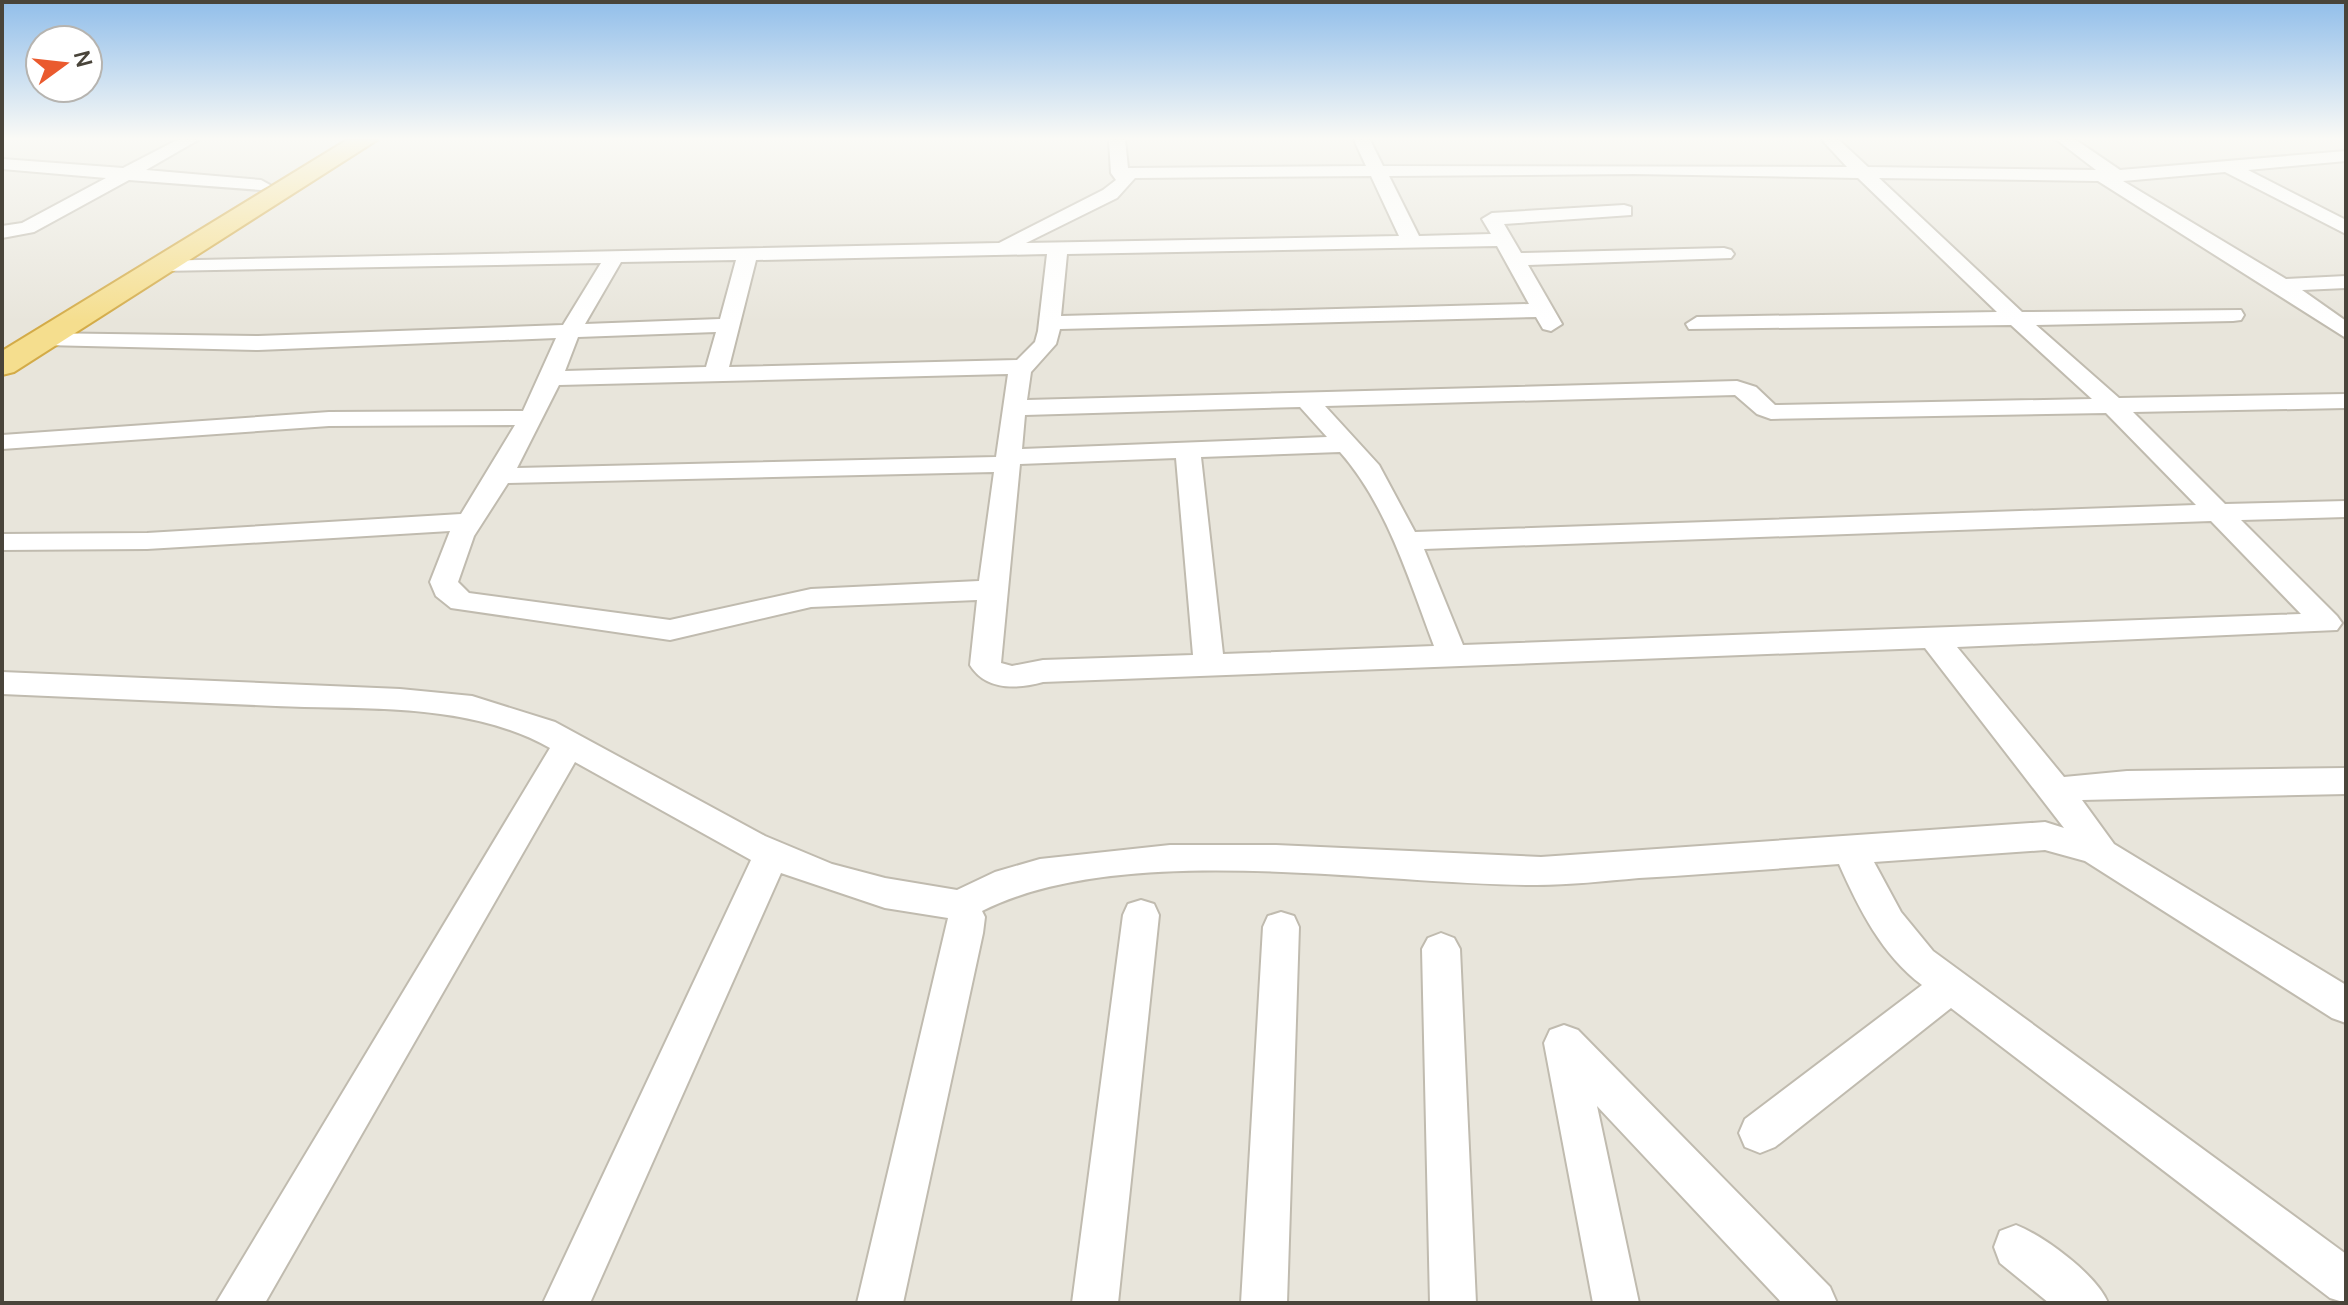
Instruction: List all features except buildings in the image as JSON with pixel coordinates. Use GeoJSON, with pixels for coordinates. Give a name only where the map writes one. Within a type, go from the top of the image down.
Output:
{"type":"FeatureCollection","features":[{"type":"Feature","properties":{"kind":"highway"},"geometry":{"type":"LineString","coordinates":[[2,340],[234,201]]}},
{"type":"Feature","properties":{"kind":"highway"},"geometry":{"type":"LineString","coordinates":[[2,365],[265,201]]}},
{"type":"Feature","properties":{"kind":"street"},"geometry":{"type":"LineString","coordinates":[[2,232],[27,228],[77,201]]}},
{"type":"Feature","properties":{"kind":"street"},"geometry":{"type":"LineString","coordinates":[[999,249],[1096,201]]}},
{"type":"Feature","properties":{"kind":"street"},"geometry":{"type":"LineString","coordinates":[[1391,201],[1412,242]]}},
{"type":"Feature","properties":{"kind":"street"},"geometry":{"type":"LineString","coordinates":[[1892,201],[2112,406],[2340,629]]}},
{"type":"Feature","properties":{"kind":"street"},"geometry":{"type":"LineString","coordinates":[[2148,201],[2277,282],[2346,331]]}},
{"type":"Feature","properties":{"kind":"street"},"geometry":{"type":"LineString","coordinates":[[2294,201],[2346,228]]}},
{"type":"Feature","properties":{"kind":"street"},"geometry":{"type":"LineString","coordinates":[[1050,323],[1548,319],[1492,221],[1495,217],[1624,211]]}},
{"type":"Feature","properties":{"kind":"street"},"geometry":{"type":"LineString","coordinates":[[160,265],[613,259],[1058,247],[1502,240]]}},
{"type":"Feature","properties":{"kind":"street"},"geometry":{"type":"LineString","coordinates":[[1058,247],[1045,344],[1022,367],[1014,408],[985,665],[996,674],[1022,676],[1043,671],[1209,665],[2340,629]]}},
{"type":"Feature","properties":{"kind":"street"},"geometry":{"type":"LineString","coordinates":[[1513,259],[1724,254]]}},
{"type":"Feature","properties":{"kind":"street"},"geometry":{"type":"LineString","coordinates":[[716,374],[747,256]]}},
{"type":"Feature","properties":{"kind":"street"},"geometry":{"type":"LineString","coordinates":[[613,259],[570,331],[532,418],[500,476],[460,536],[444,582],[452,596],[461,601],[679,630],[811,598],[993,590]]}},
{"type":"Feature","properties":{"kind":"street"},"geometry":{"type":"LineString","coordinates":[[2277,282],[2289,287],[2346,282]]}},
{"type":"Feature","properties":{"kind":"street"},"geometry":{"type":"LineString","coordinates":[[1697,324],[2233,315]]}},
{"type":"Feature","properties":{"kind":"street"},"geometry":{"type":"LineString","coordinates":[[44,338],[258,343],[729,325]]}},
{"type":"Feature","properties":{"kind":"street"},"geometry":{"type":"LineString","coordinates":[[551,378],[1022,367]]}},
{"type":"Feature","properties":{"kind":"street"},"geometry":{"type":"LineString","coordinates":[[1014,408],[1737,388],[1749,391],[1771,412],[2346,401]]}},
{"type":"Feature","properties":{"kind":"street"},"geometry":{"type":"LineString","coordinates":[[1305,399],[1370,470],[1407,541],[1453,657]]}},
{"type":"Feature","properties":{"kind":"street"},"geometry":{"type":"LineString","coordinates":[[2,442],[329,419],[532,418]]}},
{"type":"Feature","properties":{"kind":"street"},"geometry":{"type":"LineString","coordinates":[[500,476],[1008,460],[1347,444]]}},
{"type":"Feature","properties":{"kind":"street"},"geometry":{"type":"LineString","coordinates":[[1188,450],[1209,665]]}},
{"type":"Feature","properties":{"kind":"street"},"geometry":{"type":"LineString","coordinates":[[1407,541],[1824,528],[1856,523],[2216,510],[2346,509]]}},
{"type":"Feature","properties":{"kind":"street"},"geometry":{"type":"LineString","coordinates":[[2,542],[147,541],[469,522]]}},
{"type":"Feature","properties":{"kind":"street"},"geometry":{"type":"LineString","coordinates":[[1935,640],[2056,790],[2101,853]]}},
{"type":"Feature","properties":{"kind":"street"},"geometry":{"type":"LineString","coordinates":[[2,683],[400,700],[472,707],[544,730],[646,790],[772,854],[825,876],[885,893],[960,905],[1013,881],[1051,871],[1176,857],[1257,857],[1496,872],[2045,836],[2062,838],[2101,853],[2346,1006]]}},
{"type":"Feature","properties":{"kind":"street"},"geometry":{"type":"LineString","coordinates":[[239,1303],[568,745]]}},
{"type":"Feature","properties":{"kind":"street"},"geometry":{"type":"LineString","coordinates":[[2056,790],[2127,784],[2346,781]]}},
{"type":"Feature","properties":{"kind":"street"},"geometry":{"type":"LineString","coordinates":[[1851,850],[1874,904],[1895,936],[1920,962],[2346,1282]]}},
{"type":"Feature","properties":{"kind":"street"},"geometry":{"type":"LineString","coordinates":[[566,1303],[772,854]]}},
{"type":"Feature","properties":{"kind":"street"},"geometry":{"type":"LineString","coordinates":[[880,1303],[964,933],[967,917],[960,905]]}},
{"type":"Feature","properties":{"kind":"street"},"geometry":{"type":"LineString","coordinates":[[1095,1303],[1141,915]]}},
{"type":"Feature","properties":{"kind":"street"},"geometry":{"type":"LineString","coordinates":[[1264,1303],[1281,927]]}},
{"type":"Feature","properties":{"kind":"street"},"geometry":{"type":"LineString","coordinates":[[1441,949],[1453,1303]]}},
{"type":"Feature","properties":{"kind":"street"},"geometry":{"type":"LineString","coordinates":[[1760,1133],[1951,985]]}},
{"type":"Feature","properties":{"kind":"street"},"geometry":{"type":"LineString","coordinates":[[1616,1303],[1564,1043],[1814,1303]]}},
{"type":"Feature","properties":{"kind":"street"},"geometry":{"type":"LineString","coordinates":[[2016,1247],[2085,1303]]}},
{"type":"Feature","properties":{"kind":"shaded area"},"geometry":{"type":"Polygon","coordinates":[[[2,201],[2346,201],[2346,1303],[2,1303],[2,201]]]}}]}
